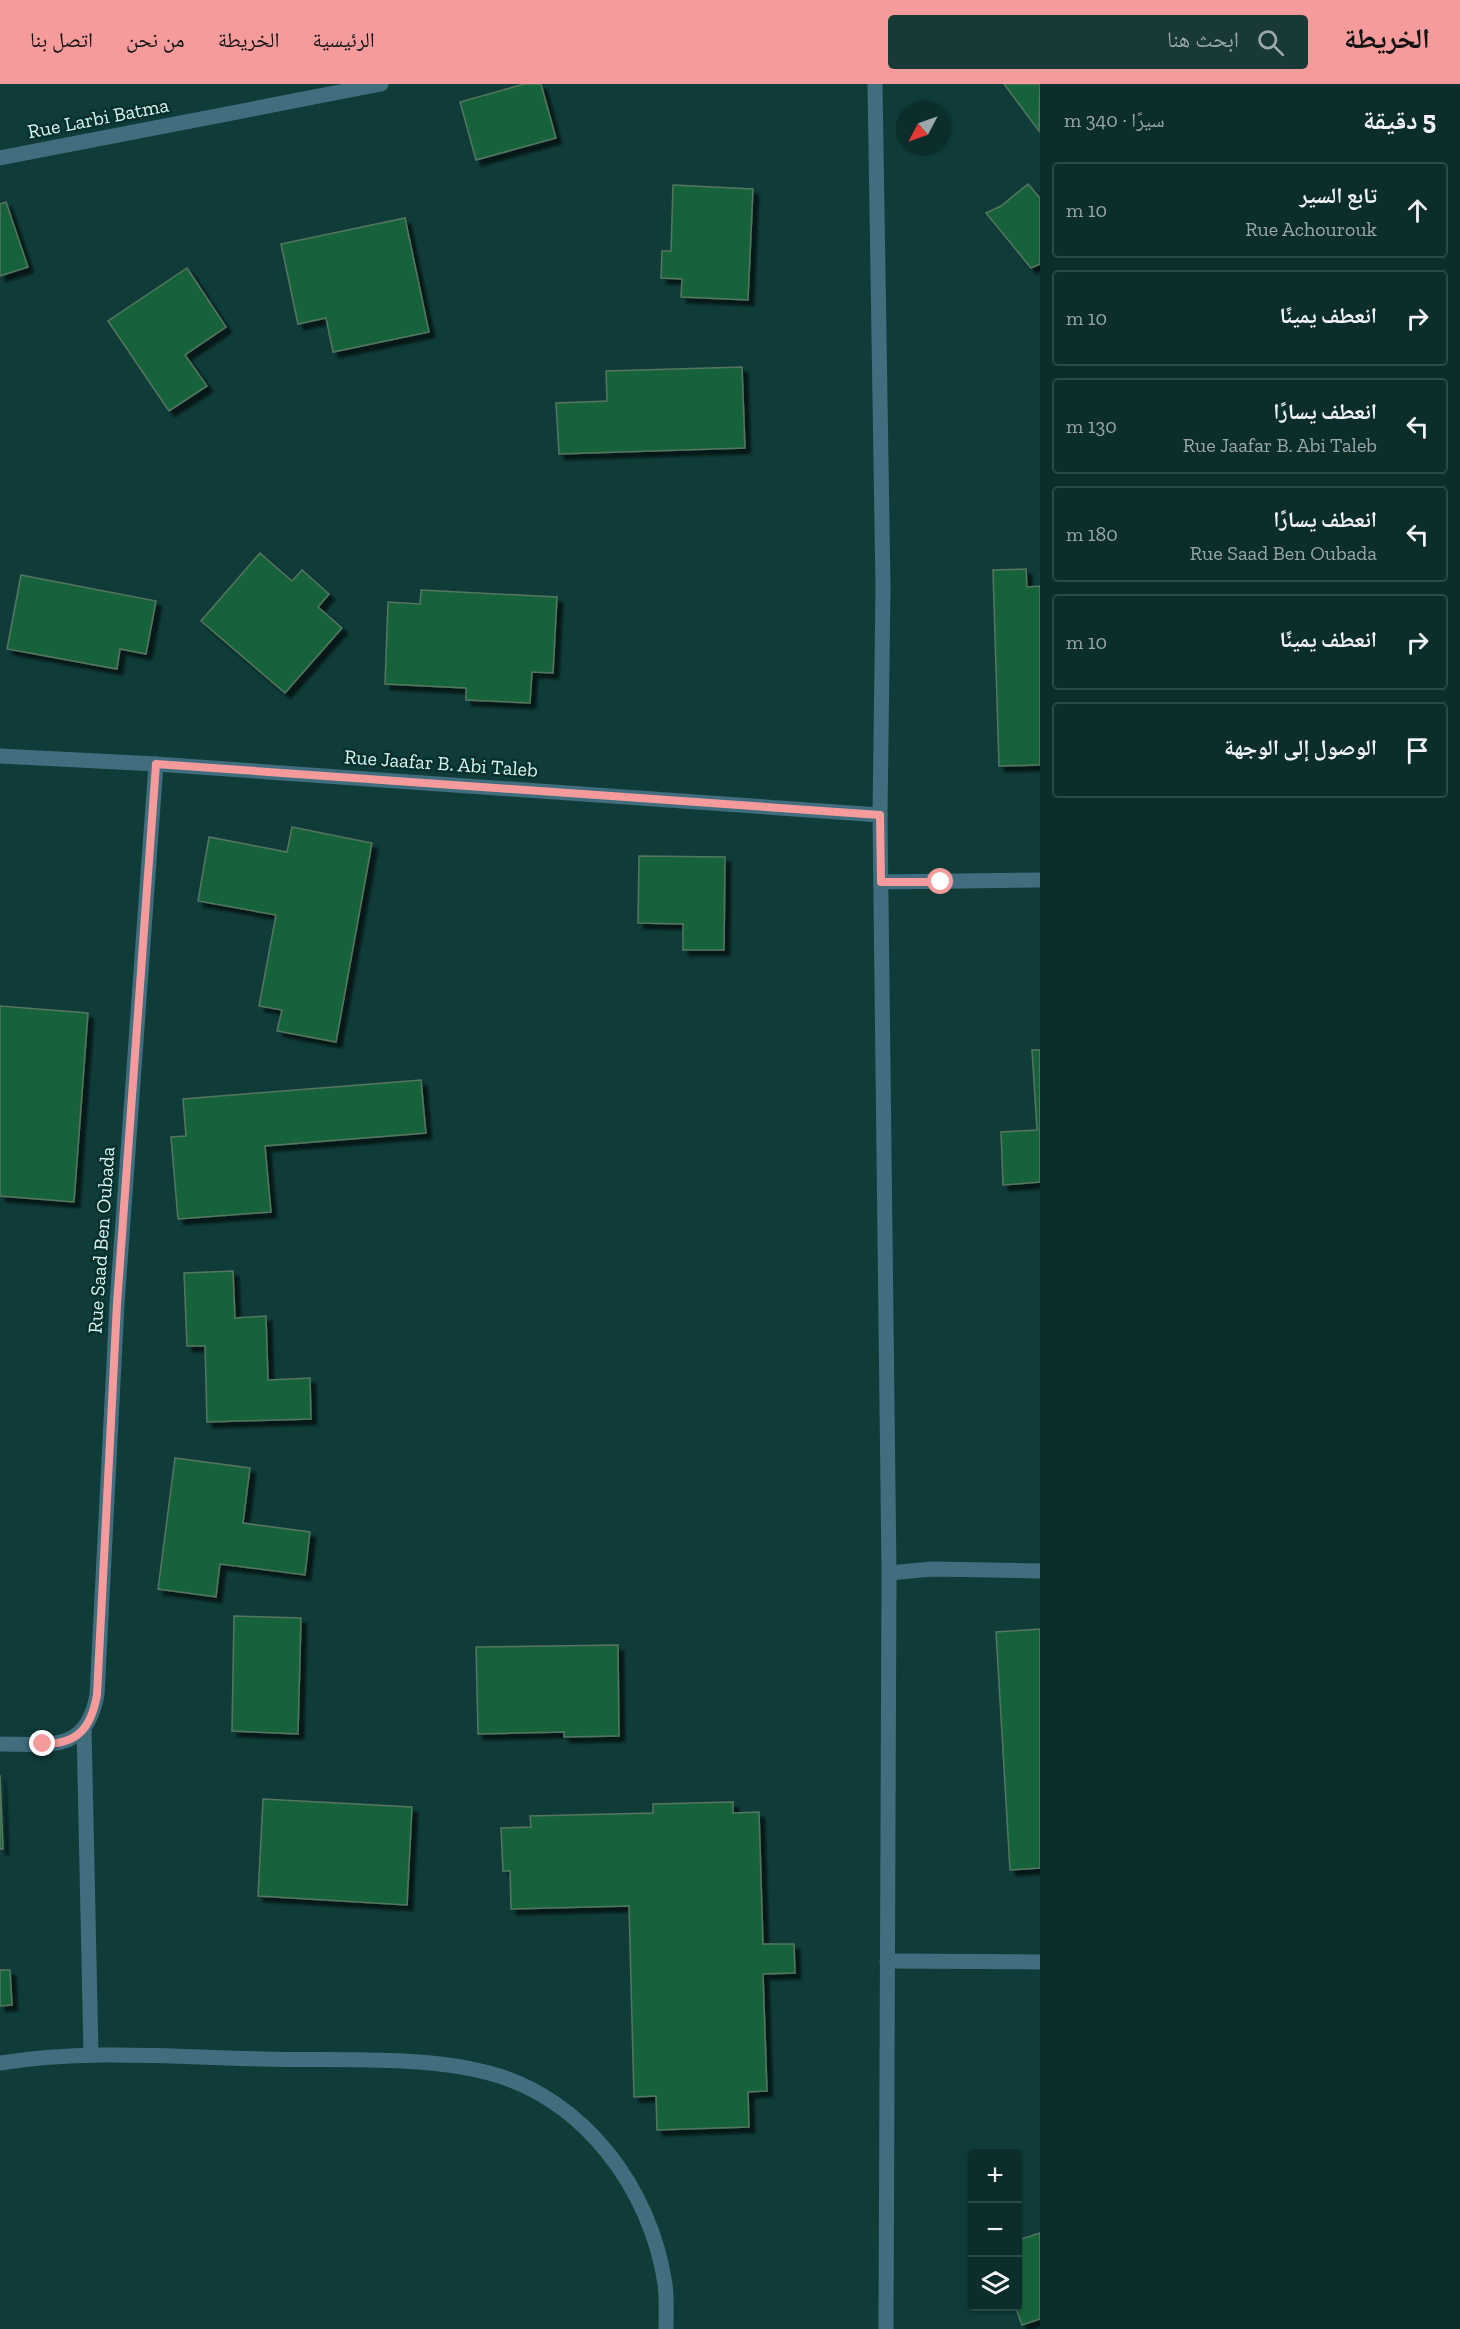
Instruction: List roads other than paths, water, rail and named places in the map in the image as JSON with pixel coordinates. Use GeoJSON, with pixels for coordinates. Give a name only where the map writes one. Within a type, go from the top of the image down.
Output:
{"type":"FeatureCollection","features":[{"type":"Feature","properties":{"kind":"street","name":"Rue Larbi Batma"},"geometry":{"type":"LineString","coordinates":[[0,158],[381,84]]}},
{"type":"Feature","properties":{"kind":"street"},"geometry":{"type":"LineString","coordinates":[[875,84],[883,588],[880,815],[889,1573],[886,2329]]}},
{"type":"Feature","properties":{"kind":"street","name":"Rue Jaafar B. Abi Taleb"},"geometry":{"type":"LineString","coordinates":[[0,756],[156,764],[880,815]]}},
{"type":"Feature","properties":{"kind":"street","name":"Rue Saad Ben Oubada"},"geometry":{"type":"LineString","coordinates":[[91,2054],[87,1723],[98,1678],[118,1292],[156,764]]}},
{"type":"Feature","properties":{"kind":"street"},"geometry":{"type":"LineString","coordinates":[[881,882],[1040,880]]}},
{"type":"Feature","properties":{"kind":"street"},"geometry":{"type":"LineString","coordinates":[[889,1573],[932,1569],[1040,1570]]}},
{"type":"Feature","properties":{"kind":"street"},"geometry":{"type":"LineString","coordinates":[[0,1744],[57,1744],[72,1740],[87,1723]]}},
{"type":"Feature","properties":{"kind":"street"},"geometry":{"type":"LineString","coordinates":[[887,1961],[1040,1962]]}},
{"type":"Feature","properties":{"kind":"street"},"geometry":{"type":"LineString","coordinates":[[0,2063],[91,2054],[424,2063],[488,2072],[510,2080],[536,2092],[575,2120],[610,2155],[623,2173],[644,2212],[658,2254],[665,2285],[666,2329]]}}]}
